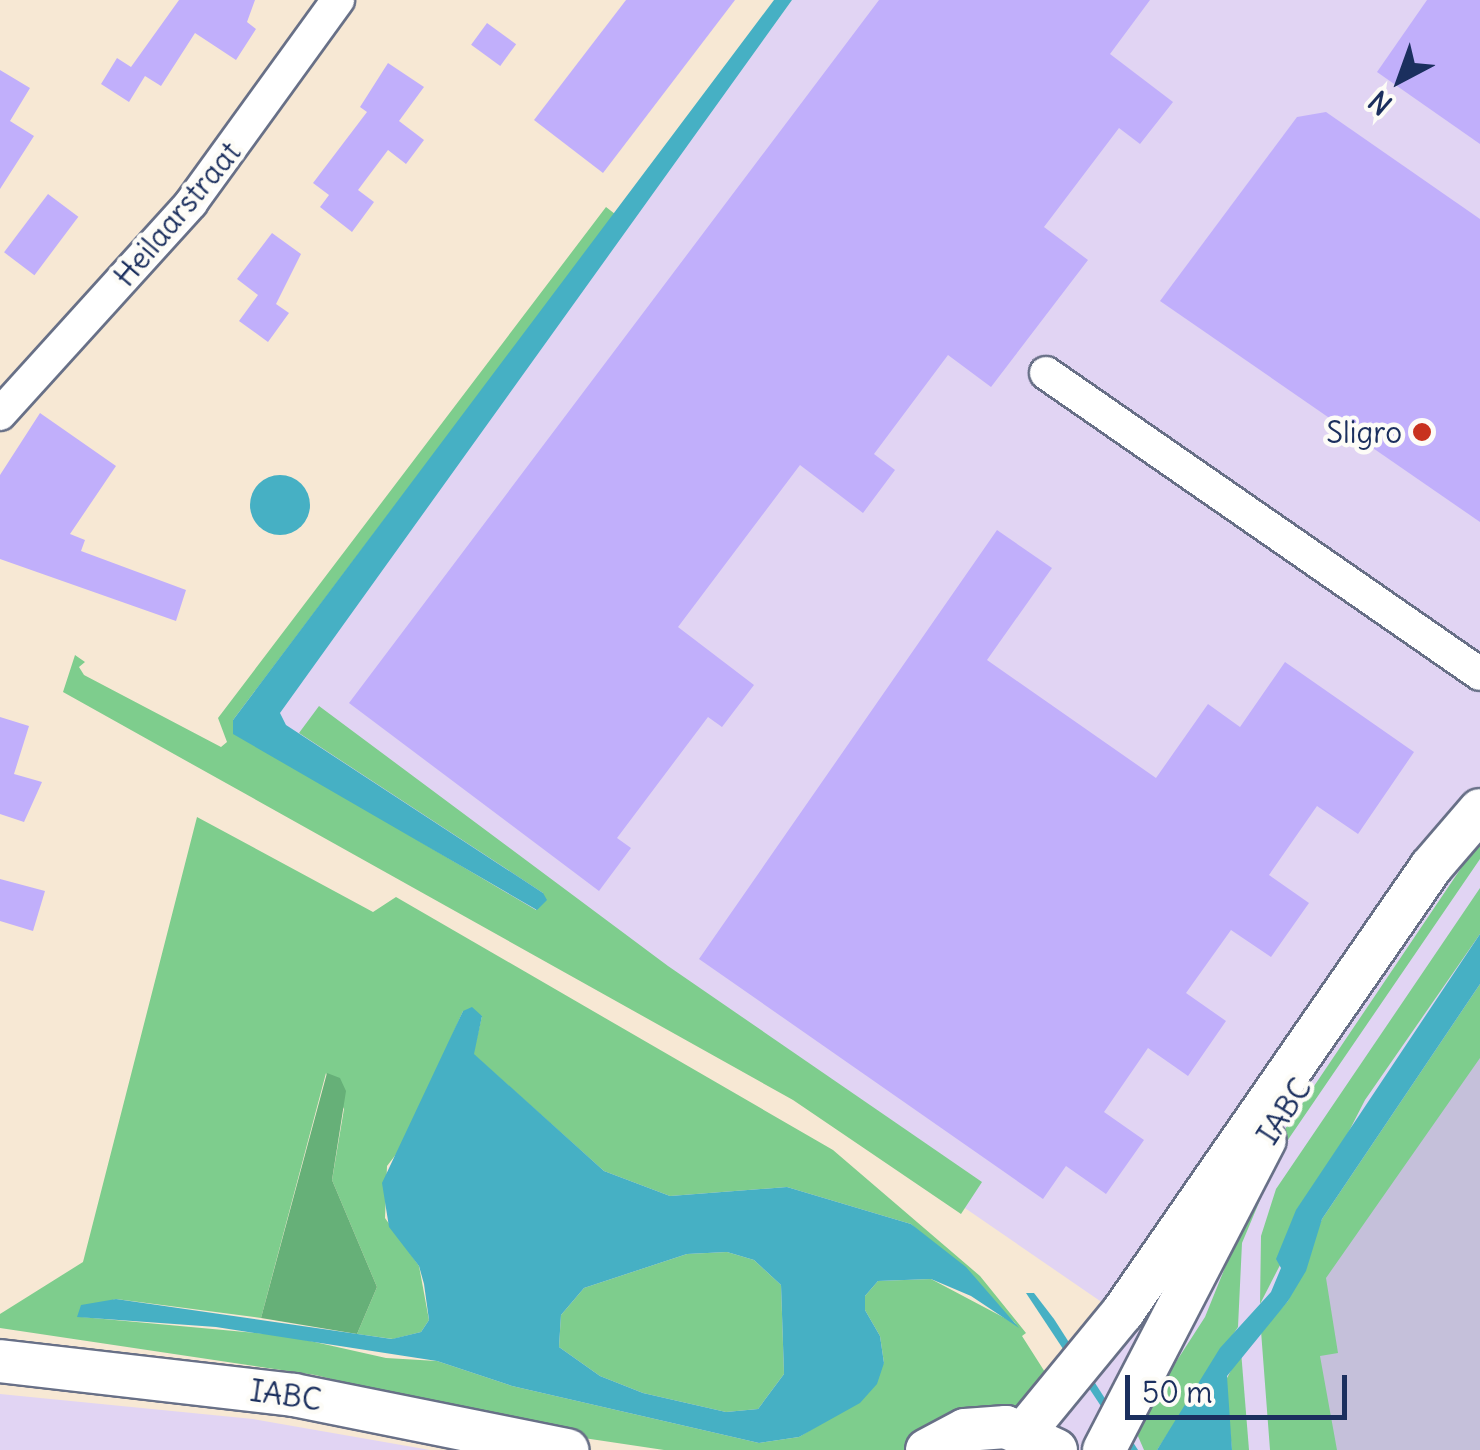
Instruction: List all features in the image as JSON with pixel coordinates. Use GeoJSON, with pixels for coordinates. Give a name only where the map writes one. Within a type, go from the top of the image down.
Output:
{"type":"FeatureCollection","features":[{"type":"Feature","properties":{"kind":"street","name":"Heilaarstraat"},"geometry":{"type":"LineString","coordinates":[[0,414],[199,192],[338,0]]}},
{"type":"Feature","properties":{"kind":"street"},"geometry":{"type":"LineString","coordinates":[[1046,374],[1480,674]]}},
{"type":"Feature","properties":{"kind":"street","name":"IABC"},"geometry":{"type":"LineString","coordinates":[[1079,1415],[1118,1335],[1123,1312],[1419,883],[1454,846],[1480,810]]}},
{"type":"Feature","properties":{"kind":"street","name":"IABC"},"geometry":{"type":"LineString","coordinates":[[1079,1415],[1186,1300],[1249,1165],[1444,874],[1454,846]]}},
{"type":"Feature","properties":{"kind":"street","name":"IABC"},"geometry":{"type":"LineString","coordinates":[[0,1361],[294,1394],[568,1450]]}},
{"type":"Feature","properties":{"kind":"street","name":"IABC"},"geometry":{"type":"LineString","coordinates":[[0,1383],[292,1414],[472,1450]]}},
{"type":"Feature","properties":{"kind":"street"},"geometry":{"type":"LineString","coordinates":[[927,1450],[966,1430],[1079,1415]]}},
{"type":"Feature","properties":{"kind":"shaded area"},"geometry":{"type":"Polygon","coordinates":[[[792,0],[1480,0],[1480,1450],[1006,1450],[1103,1303],[263,726],[792,0]]]}},
{"type":"Feature","properties":{"kind":"shaded area"},"geometry":{"type":"Polygon","coordinates":[[[1480,1053],[1480,1450],[1278,1450],[1272,1353],[1480,1053]]]}},
{"type":"Feature","properties":{"kind":"shaded area"},"geometry":{"type":"Polygon","coordinates":[[[0,1394],[253,1419],[430,1450],[0,1450],[0,1394]]]}},
{"type":"Feature","properties":{"kind":"green space"},"geometry":{"type":"Polygon","coordinates":[[[606,207],[615,214],[233,720],[333,790],[536,910],[543,893],[299,733],[319,706],[668,966],[982,1182],[961,1214],[793,1100],[63,692],[75,655],[85,662],[79,667],[84,675],[221,747],[227,742],[218,718],[606,207]]]}},
{"type":"Feature","properties":{"kind":"green space"},"geometry":{"type":"Polygon","coordinates":[[[197,817],[373,912],[396,897],[833,1150],[980,1276],[1026,1333],[1022,1336],[1050,1380],[1025,1407],[907,1450],[664,1450],[557,1434],[315,1375],[0,1328],[0,1314],[83,1262],[197,817]],[[463,1011],[404,1144],[387,1166],[385,1218],[419,1266],[429,1320],[421,1332],[393,1339],[357,1334],[377,1287],[332,1180],[344,1109],[326,1073],[261,1318],[116,1299],[81,1310],[82,1317],[288,1336],[386,1358],[437,1361],[512,1386],[759,1443],[799,1437],[820,1424],[884,1363],[880,1336],[865,1310],[865,1296],[878,1281],[931,1279],[1016,1324],[911,1224],[787,1187],[670,1196],[604,1171],[473,1054],[482,1016],[463,1011]]]}},
{"type":"Feature","properties":{"kind":"green space"},"geometry":{"type":"Polygon","coordinates":[[[1480,840],[1480,859],[1281,1150],[1242,1243],[1238,1327],[1157,1450],[1144,1450],[1134,1427],[1205,1317],[1275,1144],[1480,840]]]}},
{"type":"Feature","properties":{"kind":"green space"},"geometry":{"type":"Polygon","coordinates":[[[1480,888],[1480,934],[1365,1100],[1260,1304],[1261,1236],[1276,1189],[1480,888]]]}},
{"type":"Feature","properties":{"kind":"green space"},"geometry":{"type":"Polygon","coordinates":[[[1480,984],[1480,1058],[1326,1278],[1338,1353],[1320,1356],[1337,1450],[1270,1450],[1261,1331],[1288,1301],[1322,1219],[1480,984]]]}},
{"type":"Feature","properties":{"kind":"green space"},"geometry":{"type":"Polygon","coordinates":[[[327,1073],[340,1078],[346,1091],[332,1180],[377,1287],[357,1334],[261,1318],[327,1073]]]}},
{"type":"Feature","properties":{"kind":"green space"},"geometry":{"type":"Polygon","coordinates":[[[727,1252],[754,1260],[781,1285],[784,1374],[758,1409],[726,1412],[643,1393],[600,1376],[559,1347],[561,1315],[584,1288],[687,1254],[727,1252]]]}},
{"type":"Feature","properties":{"kind":"green space"},"geometry":{"type":"Polygon","coordinates":[[[1241,1351],[1249,1450],[1232,1450],[1225,1382],[1241,1351]]]}},
{"type":"Feature","properties":{"kind":"water"},"geometry":{"type":"Polygon","coordinates":[[[774,0],[792,0],[280,713],[286,725],[543,893],[547,900],[537,910],[233,734],[233,720],[774,0]]]}},
{"type":"Feature","properties":{"kind":"water"},"geometry":{"type":"Polygon","coordinates":[[[280,475],[301,484],[310,505],[301,526],[280,535],[259,526],[250,505],[259,484],[280,475]]]}},
{"type":"Feature","properties":{"kind":"water"},"geometry":{"type":"Polygon","coordinates":[[[1480,934],[1480,984],[1322,1219],[1306,1271],[1288,1301],[1227,1376],[1232,1450],[1157,1450],[1220,1348],[1271,1292],[1281,1268],[1276,1259],[1296,1210],[1480,934]]]}},
{"type":"Feature","properties":{"kind":"water"},"geometry":{"type":"Polygon","coordinates":[[[472,1007],[482,1016],[474,1054],[604,1171],[670,1196],[787,1187],[911,1224],[966,1267],[1019,1328],[971,1296],[931,1279],[878,1281],[865,1296],[865,1310],[880,1336],[884,1363],[877,1384],[860,1403],[799,1437],[759,1443],[512,1386],[437,1361],[216,1327],[77,1317],[81,1305],[116,1299],[392,1339],[421,1332],[429,1320],[424,1284],[419,1266],[389,1227],[382,1183],[463,1011],[472,1007]],[[727,1252],[687,1254],[584,1288],[561,1315],[559,1347],[600,1376],[643,1393],[726,1412],[758,1409],[784,1374],[781,1285],[754,1260],[727,1252]]]}},
{"type":"Feature","properties":{"kind":"water"},"geometry":{"type":"Polygon","coordinates":[[[1026,1293],[1034,1293],[1054,1319],[1138,1450],[1130,1450],[1026,1293]]]}},
{"type":"Feature","properties":{"kind":"building"},"geometry":{"type":"Polygon","coordinates":[[[179,0],[255,0],[247,22],[256,29],[236,60],[195,33],[161,86],[145,76],[129,102],[101,84],[117,58],[131,67],[179,0]]]}},
{"type":"Feature","properties":{"kind":"building"},"geometry":{"type":"Polygon","coordinates":[[[626,0],[735,0],[603,173],[534,120],[626,0]]]}},
{"type":"Feature","properties":{"kind":"building"},"geometry":{"type":"Polygon","coordinates":[[[879,0],[1150,0],[1110,54],[1173,102],[1140,144],[1119,128],[1044,227],[1088,260],[991,387],[948,355],[874,454],[895,470],[863,513],[800,465],[678,627],[754,685],[722,727],[708,717],[617,838],[631,848],[599,891],[349,703],[879,0]]]}},
{"type":"Feature","properties":{"kind":"building"},"geometry":{"type":"Polygon","coordinates":[[[1427,0],[1480,0],[1480,144],[1377,72],[1427,0]]]}},
{"type":"Feature","properties":{"kind":"building"},"geometry":{"type":"Polygon","coordinates":[[[487,23],[516,44],[500,66],[471,45],[487,23]]]}},
{"type":"Feature","properties":{"kind":"building"},"geometry":{"type":"Polygon","coordinates":[[[388,63],[424,87],[399,121],[424,140],[406,164],[388,150],[358,190],[374,202],[352,232],[320,207],[329,195],[313,183],[367,112],[360,107],[388,63]]]}},
{"type":"Feature","properties":{"kind":"building"},"geometry":{"type":"Polygon","coordinates":[[[0,70],[30,88],[10,121],[34,136],[0,189],[0,70]]]}},
{"type":"Feature","properties":{"kind":"building"},"geometry":{"type":"Polygon","coordinates":[[[1326,112],[1480,219],[1480,522],[1160,301],[1297,117],[1326,112]]]}},
{"type":"Feature","properties":{"kind":"building"},"geometry":{"type":"Polygon","coordinates":[[[48,194],[78,217],[34,275],[4,252],[48,194]]]}},
{"type":"Feature","properties":{"kind":"building"},"geometry":{"type":"Polygon","coordinates":[[[272,233],[301,254],[276,304],[289,313],[268,342],[239,321],[258,295],[237,279],[272,233]]]}},
{"type":"Feature","properties":{"kind":"building"},"geometry":{"type":"Polygon","coordinates":[[[40,413],[116,466],[70,534],[85,540],[81,551],[186,590],[176,621],[0,559],[0,475],[40,413]]]}},
{"type":"Feature","properties":{"kind":"building"},"geometry":{"type":"Polygon","coordinates":[[[997,530],[1052,568],[987,660],[1156,778],[1208,704],[1240,727],[1285,662],[1414,752],[1358,834],[1317,806],[1269,875],[1309,903],[1271,957],[1231,930],[1186,993],[1226,1021],[1188,1076],[1148,1048],[1104,1112],[1144,1140],[1106,1194],[1066,1166],[1043,1199],[699,959],[997,530]]]}},
{"type":"Feature","properties":{"kind":"building"},"geometry":{"type":"Polygon","coordinates":[[[0,717],[29,726],[14,774],[42,782],[24,822],[0,814],[0,717]]]}},
{"type":"Feature","properties":{"kind":"building"},"geometry":{"type":"Polygon","coordinates":[[[0,879],[45,891],[33,931],[0,921],[0,879]]]}},
{"type":"Feature","properties":{"kind":"place","name":"Sligro"},"geometry":{"type":"Point","coordinates":[1422,432]}}]}
